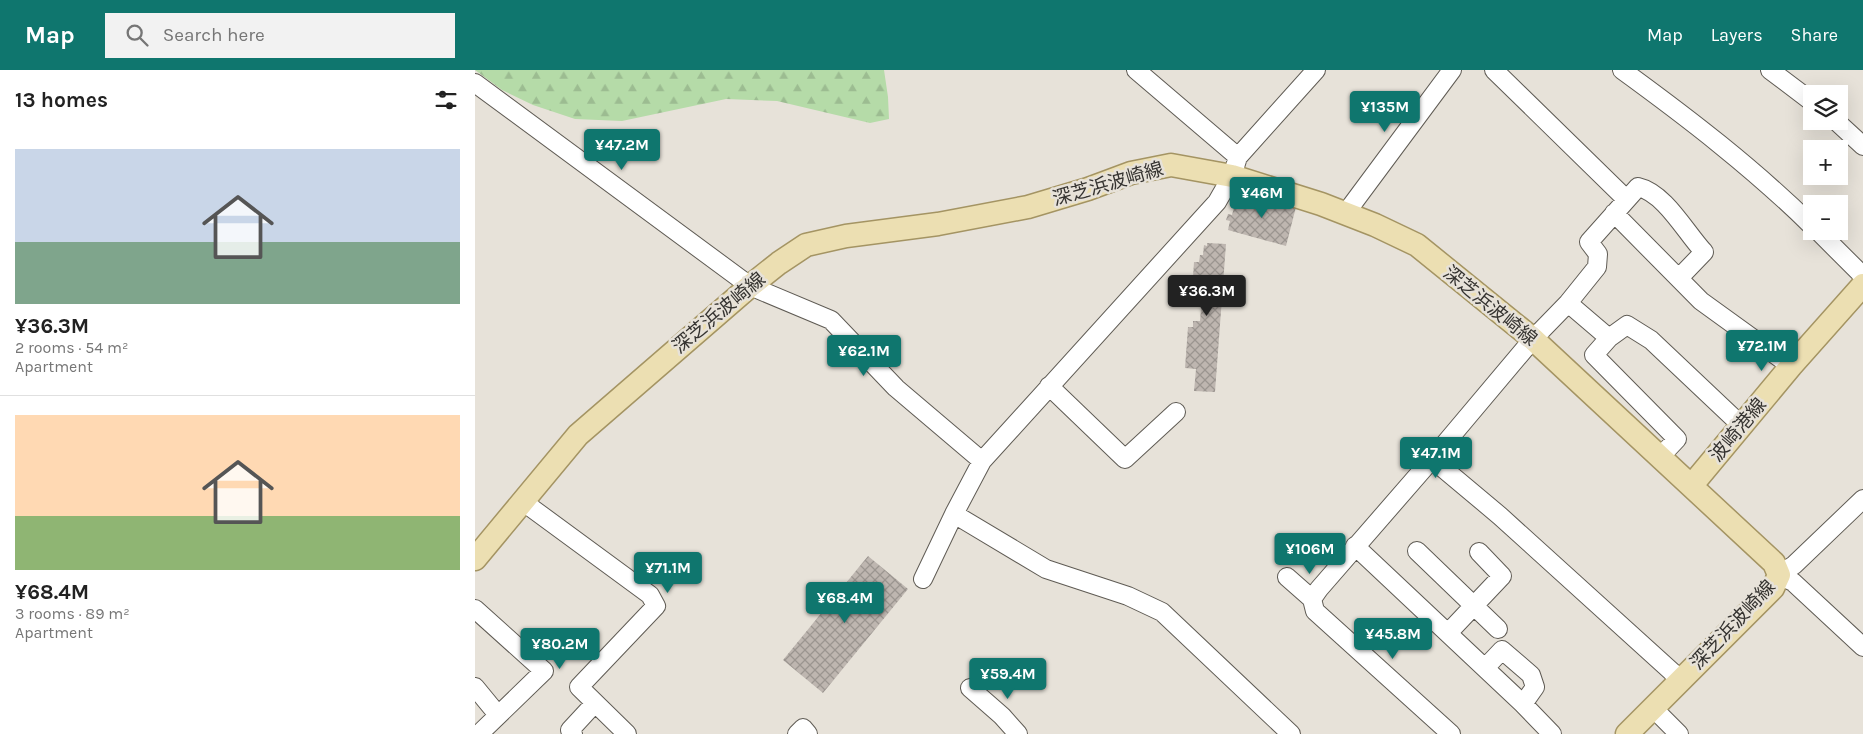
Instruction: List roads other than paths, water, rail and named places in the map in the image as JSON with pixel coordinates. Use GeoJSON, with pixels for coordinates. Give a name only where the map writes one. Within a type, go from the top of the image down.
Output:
{"type":"FeatureCollection","features":[{"type":"Feature","properties":{"kind":"main road","name":"深芝浜波崎線"},"geometry":{"type":"LineString","coordinates":[[475,560],[578,435],[750,286],[779,263],[807,246],[846,236],[938,224],[1028,207],[1088,189],[1131,173],[1171,166],[1235,167],[1375,225],[1417,245],[1533,339],[1774,563],[1779,576],[1773,588],[1627,734]]}},
{"type":"Feature","properties":{"kind":"main road","name":"波崎港線"},"geometry":{"type":"LineString","coordinates":[[1692,485],[1791,366],[1863,285]]}},
{"type":"Feature","properties":{"kind":"street"},"geometry":{"type":"LineString","coordinates":[[1137,70],[1235,167]]}},
{"type":"Feature","properties":{"kind":"street"},"geometry":{"type":"LineString","coordinates":[[923,578],[953,514],[983,460],[1217,202],[1235,167],[1316,70]]}},
{"type":"Feature","properties":{"kind":"street"},"geometry":{"type":"LineString","coordinates":[[1347,214],[1452,70]]}},
{"type":"Feature","properties":{"kind":"street"},"geometry":{"type":"LineString","coordinates":[[1493,70],[1626,199]]}},
{"type":"Feature","properties":{"kind":"street"},"geometry":{"type":"LineString","coordinates":[[1622,70],[1690,119],[1803,217]]}},
{"type":"Feature","properties":{"kind":"street"},"geometry":{"type":"LineString","coordinates":[[1770,70],[1803,95]]}},
{"type":"Feature","properties":{"kind":"street"},"geometry":{"type":"LineString","coordinates":[[475,83],[750,286],[831,320],[897,388],[983,460]]}},
{"type":"Feature","properties":{"kind":"street"},"geometry":{"type":"LineString","coordinates":[[1846,130],[1863,146]]}},
{"type":"Feature","properties":{"kind":"street"},"geometry":{"type":"LineString","coordinates":[[1312,599],[1355,546],[1432,459],[1533,339],[1568,303],[1597,267],[1598,254],[1589,242],[1638,187],[1646,188],[1677,215],[1692,240],[1705,252],[1679,278]]}},
{"type":"Feature","properties":{"kind":"street"},"geometry":{"type":"LineString","coordinates":[[1614,213],[1701,301],[1791,366]]}},
{"type":"Feature","properties":{"kind":"street"},"geometry":{"type":"LineString","coordinates":[[1827,240],[1863,276]]}},
{"type":"Feature","properties":{"kind":"street"},"geometry":{"type":"LineString","coordinates":[[1568,303],[1609,338]]}},
{"type":"Feature","properties":{"kind":"street"},"geometry":{"type":"LineString","coordinates":[[1660,457],[1677,439],[1594,355],[1609,338],[1627,325],[1651,340],[1742,426]]}},
{"type":"Feature","properties":{"kind":"street"},"geometry":{"type":"LineString","coordinates":[[1049,386],[1125,459],[1176,412]]}},
{"type":"Feature","properties":{"kind":"street"},"geometry":{"type":"LineString","coordinates":[[1432,459],[1500,516],[1681,680]]}},
{"type":"Feature","properties":{"kind":"street"},"geometry":{"type":"LineString","coordinates":[[1779,576],[1794,565],[1863,499]]}},
{"type":"Feature","properties":{"kind":"street"},"geometry":{"type":"LineString","coordinates":[[522,501],[650,595],[656,606],[579,686],[627,734]]}},
{"type":"Feature","properties":{"kind":"street"},"geometry":{"type":"LineString","coordinates":[[953,514],[1046,569],[1128,596],[1162,612],[1291,734]]}},
{"type":"Feature","properties":{"kind":"street"},"geometry":{"type":"LineString","coordinates":[[1355,546],[1523,704],[1552,734]]}},
{"type":"Feature","properties":{"kind":"street"},"geometry":{"type":"LineString","coordinates":[[1417,551],[1499,629]]}},
{"type":"Feature","properties":{"kind":"street"},"geometry":{"type":"LineString","coordinates":[[1448,633],[1502,576],[1479,552]]}},
{"type":"Feature","properties":{"kind":"street"},"geometry":{"type":"LineString","coordinates":[[1779,576],[1793,582],[1863,647]]}},
{"type":"Feature","properties":{"kind":"street"},"geometry":{"type":"LineString","coordinates":[[1287,577],[1312,599],[1315,611],[1451,734]]}},
{"type":"Feature","properties":{"kind":"street"},"geometry":{"type":"LineString","coordinates":[[475,609],[544,671],[479,734]]}},
{"type":"Feature","properties":{"kind":"street"},"geometry":{"type":"LineString","coordinates":[[1485,668],[1501,650],[1531,675],[1535,687],[1523,704]]}},
{"type":"Feature","properties":{"kind":"street"},"geometry":{"type":"LineString","coordinates":[[475,687],[498,715]]}},
{"type":"Feature","properties":{"kind":"street"},"geometry":{"type":"LineString","coordinates":[[969,688],[1002,716],[1018,734]]}},
{"type":"Feature","properties":{"kind":"street"},"geometry":{"type":"LineString","coordinates":[[573,734],[570,730],[595,703]]}},
{"type":"Feature","properties":{"kind":"street"},"geometry":{"type":"LineString","coordinates":[[1653,708],[1679,734]]}},
{"type":"Feature","properties":{"kind":"street"},"geometry":{"type":"LineString","coordinates":[[797,734],[803,728],[808,734]]}}]}
